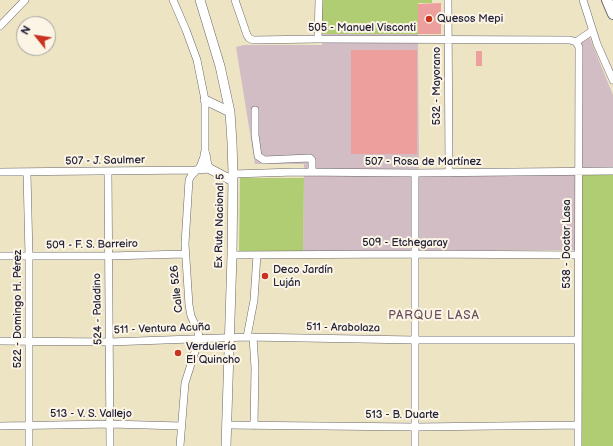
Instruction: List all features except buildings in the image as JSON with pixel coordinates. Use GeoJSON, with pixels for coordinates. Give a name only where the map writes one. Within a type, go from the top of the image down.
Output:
{"type":"FeatureCollection","features":[{"type":"Feature","properties":{"kind":"highway"},"geometry":{"type":"LineString","coordinates":[[607,0],[613,14]]}},
{"type":"Feature","properties":{"kind":"main road","name":"Ex Ruta Nacional 5"},"geometry":{"type":"LineString","coordinates":[[200,0],[220,66],[230,112],[233,177],[226,446]]}},
{"type":"Feature","properties":{"kind":"main road"},"geometry":{"type":"LineString","coordinates":[[205,100],[230,112]]}},
{"type":"Feature","properties":{"kind":"main road"},"geometry":{"type":"LineString","coordinates":[[205,154],[207,166],[210,169],[233,177]]}},
{"type":"Feature","properties":{"kind":"street"},"geometry":{"type":"LineString","coordinates":[[0,26],[24,0]]}},
{"type":"Feature","properties":{"kind":"street"},"geometry":{"type":"LineString","coordinates":[[173,0],[196,55],[205,100],[205,154]]}},
{"type":"Feature","properties":{"kind":"street","name":"505 - Manuel Visconti"},"geometry":{"type":"LineString","coordinates":[[235,0],[249,38],[253,40],[570,40],[576,42]]}},
{"type":"Feature","properties":{"kind":"street"},"geometry":{"type":"LineString","coordinates":[[318,39],[319,0]]}},
{"type":"Feature","properties":{"kind":"street","name":"532 - Mayorano"},"geometry":{"type":"LineString","coordinates":[[448,0],[449,173]]}},
{"type":"Feature","properties":{"kind":"street"},"geometry":{"type":"LineString","coordinates":[[583,0],[592,31],[613,80]]}},
{"type":"Feature","properties":{"kind":"street"},"geometry":{"type":"LineString","coordinates":[[576,42],[592,31]]}},
{"type":"Feature","properties":{"kind":"street","name":"538 - Doctor Lasa"},"geometry":{"type":"LineString","coordinates":[[576,42],[579,47],[577,340],[578,446]]}},
{"type":"Feature","properties":{"kind":"street"},"geometry":{"type":"LineString","coordinates":[[255,110],[257,152],[261,159],[310,158],[312,160],[312,172]]}},
{"type":"Feature","properties":{"kind":"street","name":"Calle 526"},"geometry":{"type":"LineString","coordinates":[[199,340],[198,331],[191,316],[189,305],[185,254],[189,180],[202,162],[205,154]]}},
{"type":"Feature","properties":{"kind":"street","name":"507 - J. Saulmer"},"geometry":{"type":"LineString","coordinates":[[0,172],[108,172],[210,169]]}},
{"type":"Feature","properties":{"kind":"street","name":"507 - Rosa de Martínez"},"geometry":{"type":"LineString","coordinates":[[233,177],[312,172],[449,173],[613,171]]}},
{"type":"Feature","properties":{"kind":"street","name":"524 - Paladino"},"geometry":{"type":"LineString","coordinates":[[108,172],[110,446]]}},
{"type":"Feature","properties":{"kind":"street","name":"522 - Domingo H. Pérez"},"geometry":{"type":"LineString","coordinates":[[27,173],[29,256],[29,446]]}},
{"type":"Feature","properties":{"kind":"street"},"geometry":{"type":"LineString","coordinates":[[415,173],[415,446]]}},
{"type":"Feature","properties":{"kind":"street","name":"509 - F. S. Barreiro"},"geometry":{"type":"LineString","coordinates":[[0,256],[185,254]]}},
{"type":"Feature","properties":{"kind":"street"},"geometry":{"type":"LineString","coordinates":[[254,426],[255,368],[250,337],[257,254]]}},
{"type":"Feature","properties":{"kind":"street","name":"509 - Etchegaray"},"geometry":{"type":"LineString","coordinates":[[232,255],[578,255]]}},
{"type":"Feature","properties":{"kind":"street","name":"511 - Ventura Acuña"},"geometry":{"type":"LineString","coordinates":[[0,341],[110,342],[229,338]]}},
{"type":"Feature","properties":{"kind":"street","name":"511 - Arabolaza"},"geometry":{"type":"LineString","coordinates":[[229,338],[577,340]]}},
{"type":"Feature","properties":{"kind":"street"},"geometry":{"type":"LineString","coordinates":[[180,446],[185,383],[199,340]]}},
{"type":"Feature","properties":{"kind":"street","name":"513 - V. S. Vallejo"},"geometry":{"type":"LineString","coordinates":[[0,426],[110,424],[181,426]]}},
{"type":"Feature","properties":{"kind":"street","name":"513 - B. Duarte"},"geometry":{"type":"LineString","coordinates":[[226,425],[416,427],[577,425]]}},
{"type":"Feature","properties":{"kind":"shaded area"},"geometry":{"type":"Polygon","coordinates":[[[322,34],[418,34],[419,175],[580,175],[580,250],[303,251],[304,164],[255,164],[236,47],[244,45],[322,45],[322,34]]]}},
{"type":"Feature","properties":{"kind":"shaded area"},"geometry":{"type":"Polygon","coordinates":[[[581,35],[589,36],[613,95],[613,175],[580,175],[581,35]]]}},
{"type":"Feature","properties":{"kind":"green space"},"geometry":{"type":"Polygon","coordinates":[[[322,0],[432,0],[432,3],[418,3],[418,34],[322,34],[322,0]]]}},
{"type":"Feature","properties":{"kind":"green space"},"geometry":{"type":"Polygon","coordinates":[[[580,175],[613,175],[613,446],[581,446],[580,175]]]}},
{"type":"Feature","properties":{"kind":"green space"},"geometry":{"type":"Polygon","coordinates":[[[240,178],[304,178],[303,251],[239,251],[240,178]]]}},
{"type":"Feature","properties":{"kind":"place","name":"Quesos Mepi"},"geometry":{"type":"Point","coordinates":[429,19]}},
{"type":"Feature","properties":{"kind":"place","name":"Deco Jardín Luján"},"geometry":{"type":"Point","coordinates":[265,276]}},
{"type":"Feature","properties":{"kind":"place","name":"Verdulería El Quincho"},"geometry":{"type":"Point","coordinates":[178,353]}},
{"type":"Feature","properties":{"kind":"district","name":"PARQUE LASA"},"geometry":{"type":"Point","coordinates":[434,316]}}]}
